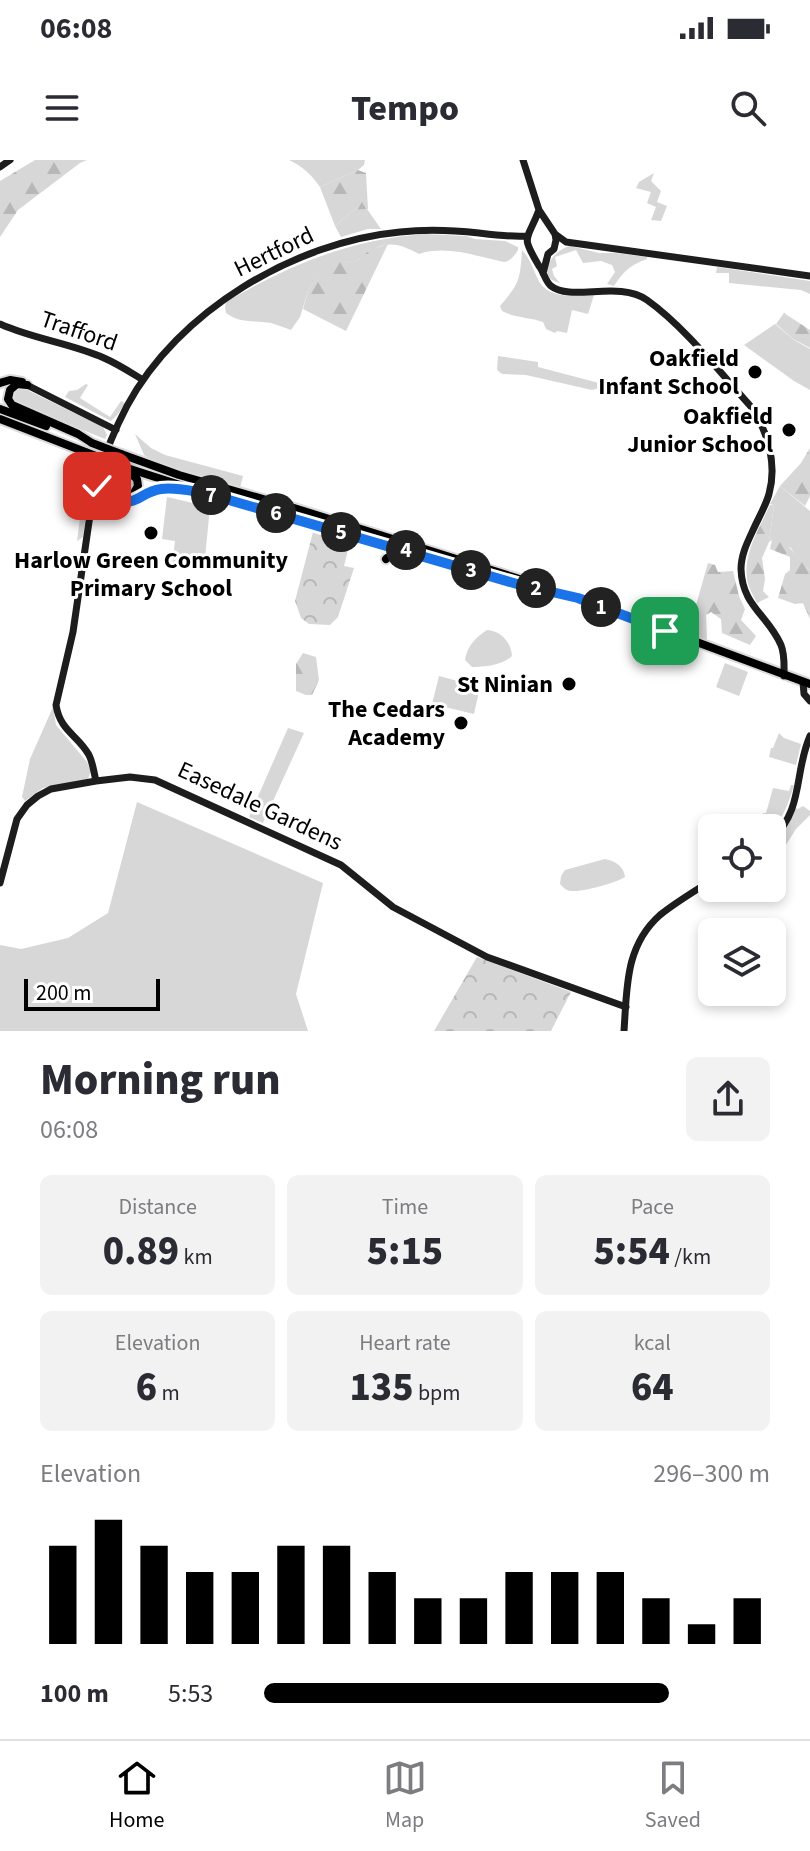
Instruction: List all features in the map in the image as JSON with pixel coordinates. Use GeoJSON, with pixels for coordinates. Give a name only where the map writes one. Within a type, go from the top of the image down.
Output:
{"type":"FeatureCollection","features":[{"type":"Feature","properties":{"kind":"main road"},"geometry":{"type":"LineString","coordinates":[[0,383],[15,380],[27,385]]}},
{"type":"Feature","properties":{"kind":"main road"},"geometry":{"type":"LineString","coordinates":[[27,385],[17,384],[10,390],[8,399],[12,405],[92,443]]}},
{"type":"Feature","properties":{"kind":"main road"},"geometry":{"type":"LineString","coordinates":[[0,409],[194,480],[512,576],[807,683]]}},
{"type":"Feature","properties":{"kind":"main road"},"geometry":{"type":"LineString","coordinates":[[0,419],[127,469],[517,584],[553,591]]}},
{"type":"Feature","properties":{"kind":"main road"},"geometry":{"type":"LineString","coordinates":[[96,495],[124,499],[132,496],[138,489],[138,481],[127,469]]}},
{"type":"Feature","properties":{"kind":"main road"},"geometry":{"type":"LineString","coordinates":[[96,495],[104,500],[127,503],[166,488],[205,493]]}},
{"type":"Feature","properties":{"kind":"main road"},"geometry":{"type":"LineString","coordinates":[[377,542],[385,548],[386,559],[394,552],[410,551]]}},
{"type":"Feature","properties":{"kind":"street"},"geometry":{"type":"LineString","coordinates":[[0,167],[10,160]]}},
{"type":"Feature","properties":{"kind":"street"},"geometry":{"type":"LineString","coordinates":[[523,160],[539,210],[553,232],[556,245]]}},
{"type":"Feature","properties":{"kind":"street"},"geometry":{"type":"LineString","coordinates":[[539,210],[529,240],[534,254],[548,254]]}},
{"type":"Feature","properties":{"kind":"street"},"geometry":{"type":"LineString","coordinates":[[529,240],[543,226],[566,242]]}},
{"type":"Feature","properties":{"kind":"street","name":"Hertford"},"geometry":{"type":"LineString","coordinates":[[96,781],[89,754],[63,726],[56,705],[73,632],[91,508],[100,473],[116,430],[143,380],[176,340],[216,306],[262,277],[307,255],[363,238],[399,232],[448,230],[529,240]]}},
{"type":"Feature","properties":{"kind":"street"},"geometry":{"type":"LineString","coordinates":[[529,240],[549,284],[559,290],[617,290],[645,298],[674,323],[754,410],[763,426],[770,451],[772,475],[769,495],[743,551],[743,587],[780,643],[784,676]]}},
{"type":"Feature","properties":{"kind":"street"},"geometry":{"type":"LineString","coordinates":[[543,273],[548,254],[556,245],[566,242],[810,276]]}},
{"type":"Feature","properties":{"kind":"street","name":"Trafford"},"geometry":{"type":"LineString","coordinates":[[0,324],[104,358],[143,380]]}},
{"type":"Feature","properties":{"kind":"street"},"geometry":{"type":"LineString","coordinates":[[27,385],[116,430]]}},
{"type":"Feature","properties":{"kind":"street"},"geometry":{"type":"LineString","coordinates":[[807,683],[804,694],[810,701]]}},
{"type":"Feature","properties":{"kind":"street"},"geometry":{"type":"LineString","coordinates":[[786,820],[796,798],[810,736]]}},
{"type":"Feature","properties":{"kind":"street","name":"Easedale Gardens"},"geometry":{"type":"LineString","coordinates":[[0,883],[17,819],[38,796],[51,789],[96,781],[130,777],[155,780],[341,865],[393,907],[487,957],[626,1007]]}},
{"type":"Feature","properties":{"kind":"street"},"geometry":{"type":"LineString","coordinates":[[624,1031],[630,966],[635,948],[662,914],[698,890]]}},
{"type":"Feature","properties":{"kind":"green space"},"geometry":{"type":"Polygon","coordinates":[[[35,160],[87,160],[18,210],[0,237],[0,181],[35,160]]]}},
{"type":"Feature","properties":{"kind":"green space"},"geometry":{"type":"Polygon","coordinates":[[[289,160],[365,160],[358,170],[320,187],[306,171],[289,160]]]}},
{"type":"Feature","properties":{"kind":"green space"},"geometry":{"type":"Polygon","coordinates":[[[358,170],[366,173],[368,209],[354,210],[335,226],[320,187],[358,170]]]}},
{"type":"Feature","properties":{"kind":"green space"},"geometry":{"type":"Polygon","coordinates":[[[654,173],[651,181],[661,191],[657,202],[667,206],[661,221],[651,220],[656,207],[647,203],[651,192],[636,188],[639,182],[654,173]]]}},
{"type":"Feature","properties":{"kind":"green space"},"geometry":{"type":"Polygon","coordinates":[[[367,209],[381,229],[368,229],[341,237],[335,226],[354,210],[367,209]]]}},
{"type":"Feature","properties":{"kind":"green space"},"geometry":{"type":"Polygon","coordinates":[[[426,234],[505,241],[518,247],[518,250],[504,262],[450,251],[419,254],[393,244],[386,245],[371,250],[355,262],[329,261],[308,291],[300,317],[291,330],[271,323],[242,320],[226,313],[226,302],[298,265],[372,241],[426,234]]]}},
{"type":"Feature","properties":{"kind":"green space"},"geometry":{"type":"Polygon","coordinates":[[[388,244],[346,331],[303,309],[308,291],[329,260],[355,262],[370,250],[388,244]]]}},
{"type":"Feature","properties":{"kind":"green space"},"geometry":{"type":"Polygon","coordinates":[[[570,246],[647,259],[628,269],[614,286],[607,284],[615,272],[612,265],[601,261],[583,263],[576,250],[555,257],[557,266],[552,269],[560,283],[552,280],[548,276],[548,264],[557,253],[570,246]]]}},
{"type":"Feature","properties":{"kind":"green space"},"geometry":{"type":"Polygon","coordinates":[[[522,250],[540,283],[551,292],[594,295],[588,314],[572,310],[567,333],[555,333],[546,329],[543,322],[502,311],[500,306],[518,280],[522,250]]]}},
{"type":"Feature","properties":{"kind":"green space"},"geometry":{"type":"Polygon","coordinates":[[[717,267],[810,281],[810,294],[801,290],[729,283],[729,273],[716,273],[717,267]]]}},
{"type":"Feature","properties":{"kind":"green space"},"geometry":{"type":"Polygon","coordinates":[[[784,313],[810,330],[810,348],[793,339],[776,324],[784,313]]]}},
{"type":"Feature","properties":{"kind":"green space"},"geometry":{"type":"Polygon","coordinates":[[[775,324],[810,349],[810,390],[744,345],[775,324]]]}},
{"type":"Feature","properties":{"kind":"green space"},"geometry":{"type":"Polygon","coordinates":[[[498,356],[538,362],[538,367],[599,383],[607,380],[592,390],[526,375],[502,374],[497,370],[498,356]]]}},
{"type":"Feature","properties":{"kind":"green space"},"geometry":{"type":"Polygon","coordinates":[[[86,384],[80,398],[110,417],[121,401],[125,403],[111,421],[65,397],[69,391],[86,384]]]}},
{"type":"Feature","properties":{"kind":"green space"},"geometry":{"type":"Polygon","coordinates":[[[21,387],[103,427],[107,435],[105,439],[14,402],[14,392],[21,387]]]}},
{"type":"Feature","properties":{"kind":"green space"},"geometry":{"type":"Polygon","coordinates":[[[135,434],[165,455],[243,476],[240,488],[155,462],[144,455],[135,434]]]}},
{"type":"Feature","properties":{"kind":"green space"},"geometry":{"type":"Polygon","coordinates":[[[810,448],[810,496],[805,506],[780,486],[810,448]]]}},
{"type":"Feature","properties":{"kind":"green space"},"geometry":{"type":"Polygon","coordinates":[[[87,463],[96,468],[83,537],[77,541],[87,463]]]}},
{"type":"Feature","properties":{"kind":"green space"},"geometry":{"type":"Polygon","coordinates":[[[105,470],[130,480],[134,486],[130,492],[118,494],[105,490],[101,483],[105,470]]]}},
{"type":"Feature","properties":{"kind":"green space"},"geometry":{"type":"Polygon","coordinates":[[[780,486],[810,511],[810,570],[791,548],[772,540],[769,542],[774,505],[770,504],[780,486]]]}},
{"type":"Feature","properties":{"kind":"green space"},"geometry":{"type":"Polygon","coordinates":[[[167,497],[210,507],[204,568],[172,566],[175,541],[162,539],[167,497]]]}},
{"type":"Feature","properties":{"kind":"green space"},"geometry":{"type":"Polygon","coordinates":[[[770,505],[774,505],[769,542],[762,558],[763,591],[769,597],[757,603],[746,569],[753,540],[770,505]]]}},
{"type":"Feature","properties":{"kind":"green space"},"geometry":{"type":"Polygon","coordinates":[[[313,532],[350,542],[344,566],[354,568],[338,617],[330,625],[309,624],[301,618],[295,601],[313,532]]]}},
{"type":"Feature","properties":{"kind":"green space"},"geometry":{"type":"Polygon","coordinates":[[[772,540],[784,543],[810,570],[810,619],[803,603],[795,604],[778,598],[785,574],[790,570],[790,557],[770,549],[772,540]]]}},
{"type":"Feature","properties":{"kind":"green space"},"geometry":{"type":"Polygon","coordinates":[[[708,563],[715,565],[718,572],[733,571],[745,609],[741,620],[756,636],[750,645],[722,633],[721,619],[711,612],[706,615],[707,638],[704,643],[664,628],[660,623],[665,618],[688,626],[708,563]]]}},
{"type":"Feature","properties":{"kind":"green space"},"geometry":{"type":"Polygon","coordinates":[[[487,630],[505,638],[512,656],[499,663],[472,667],[465,660],[468,650],[487,630]]]}},
{"type":"Feature","properties":{"kind":"green space"},"geometry":{"type":"Polygon","coordinates":[[[303,653],[316,657],[319,680],[312,695],[296,691],[296,664],[303,653]]]}},
{"type":"Feature","properties":{"kind":"green space"},"geometry":{"type":"Polygon","coordinates":[[[725,663],[748,672],[739,696],[716,687],[725,663]]]}},
{"type":"Feature","properties":{"kind":"green space"},"geometry":{"type":"Polygon","coordinates":[[[439,676],[480,687],[474,714],[432,704],[439,676]]]}},
{"type":"Feature","properties":{"kind":"green space"},"geometry":{"type":"Polygon","coordinates":[[[53,707],[56,725],[91,771],[88,779],[43,788],[25,801],[22,797],[30,759],[53,707]]]}},
{"type":"Feature","properties":{"kind":"green space"},"geometry":{"type":"Polygon","coordinates":[[[288,728],[304,733],[263,823],[249,817],[288,728]]]}},
{"type":"Feature","properties":{"kind":"green space"},"geometry":{"type":"Polygon","coordinates":[[[779,733],[801,744],[796,765],[769,757],[779,733]]]}},
{"type":"Feature","properties":{"kind":"green space"},"geometry":{"type":"Polygon","coordinates":[[[794,785],[783,814],[763,814],[766,813],[773,788],[789,791],[794,785]]]}},
{"type":"Feature","properties":{"kind":"green space"},"geometry":{"type":"Polygon","coordinates":[[[137,802],[323,883],[296,994],[308,1031],[0,1031],[0,945],[21,949],[68,938],[108,913],[137,802]]]}},
{"type":"Feature","properties":{"kind":"green space"},"geometry":{"type":"Polygon","coordinates":[[[803,806],[810,811],[810,815],[786,845],[786,828],[803,806]]]}},
{"type":"Feature","properties":{"kind":"green space"},"geometry":{"type":"Polygon","coordinates":[[[605,859],[618,865],[625,877],[577,891],[567,890],[560,884],[565,870],[605,859]]]}},
{"type":"Feature","properties":{"kind":"green space"},"geometry":{"type":"Polygon","coordinates":[[[477,957],[571,992],[551,1031],[434,1031],[477,957]]]}},
{"type":"Feature","properties":{"kind":"place","name":"Oakfield Infant School"},"geometry":{"type":"Point","coordinates":[755,372]}},
{"type":"Feature","properties":{"kind":"place","name":"Oakfield Junior School"},"geometry":{"type":"Point","coordinates":[789,430]}},
{"type":"Feature","properties":{"kind":"place","name":"Harlow Green Community Primary School"},"geometry":{"type":"Point","coordinates":[151,533]}},
{"type":"Feature","properties":{"kind":"place","name":"St Ninian"},"geometry":{"type":"Point","coordinates":[569,684]}},
{"type":"Feature","properties":{"kind":"place","name":"The Cedars Academy"},"geometry":{"type":"Point","coordinates":[461,723]}},
{"type":"Feature","properties":{"kind":"route"},"geometry":{"type":"LineString","coordinates":[[97,486],[96,495],[100,498],[124,503],[166,488],[205,493],[517,584],[578,598],[665,631]]}}]}
